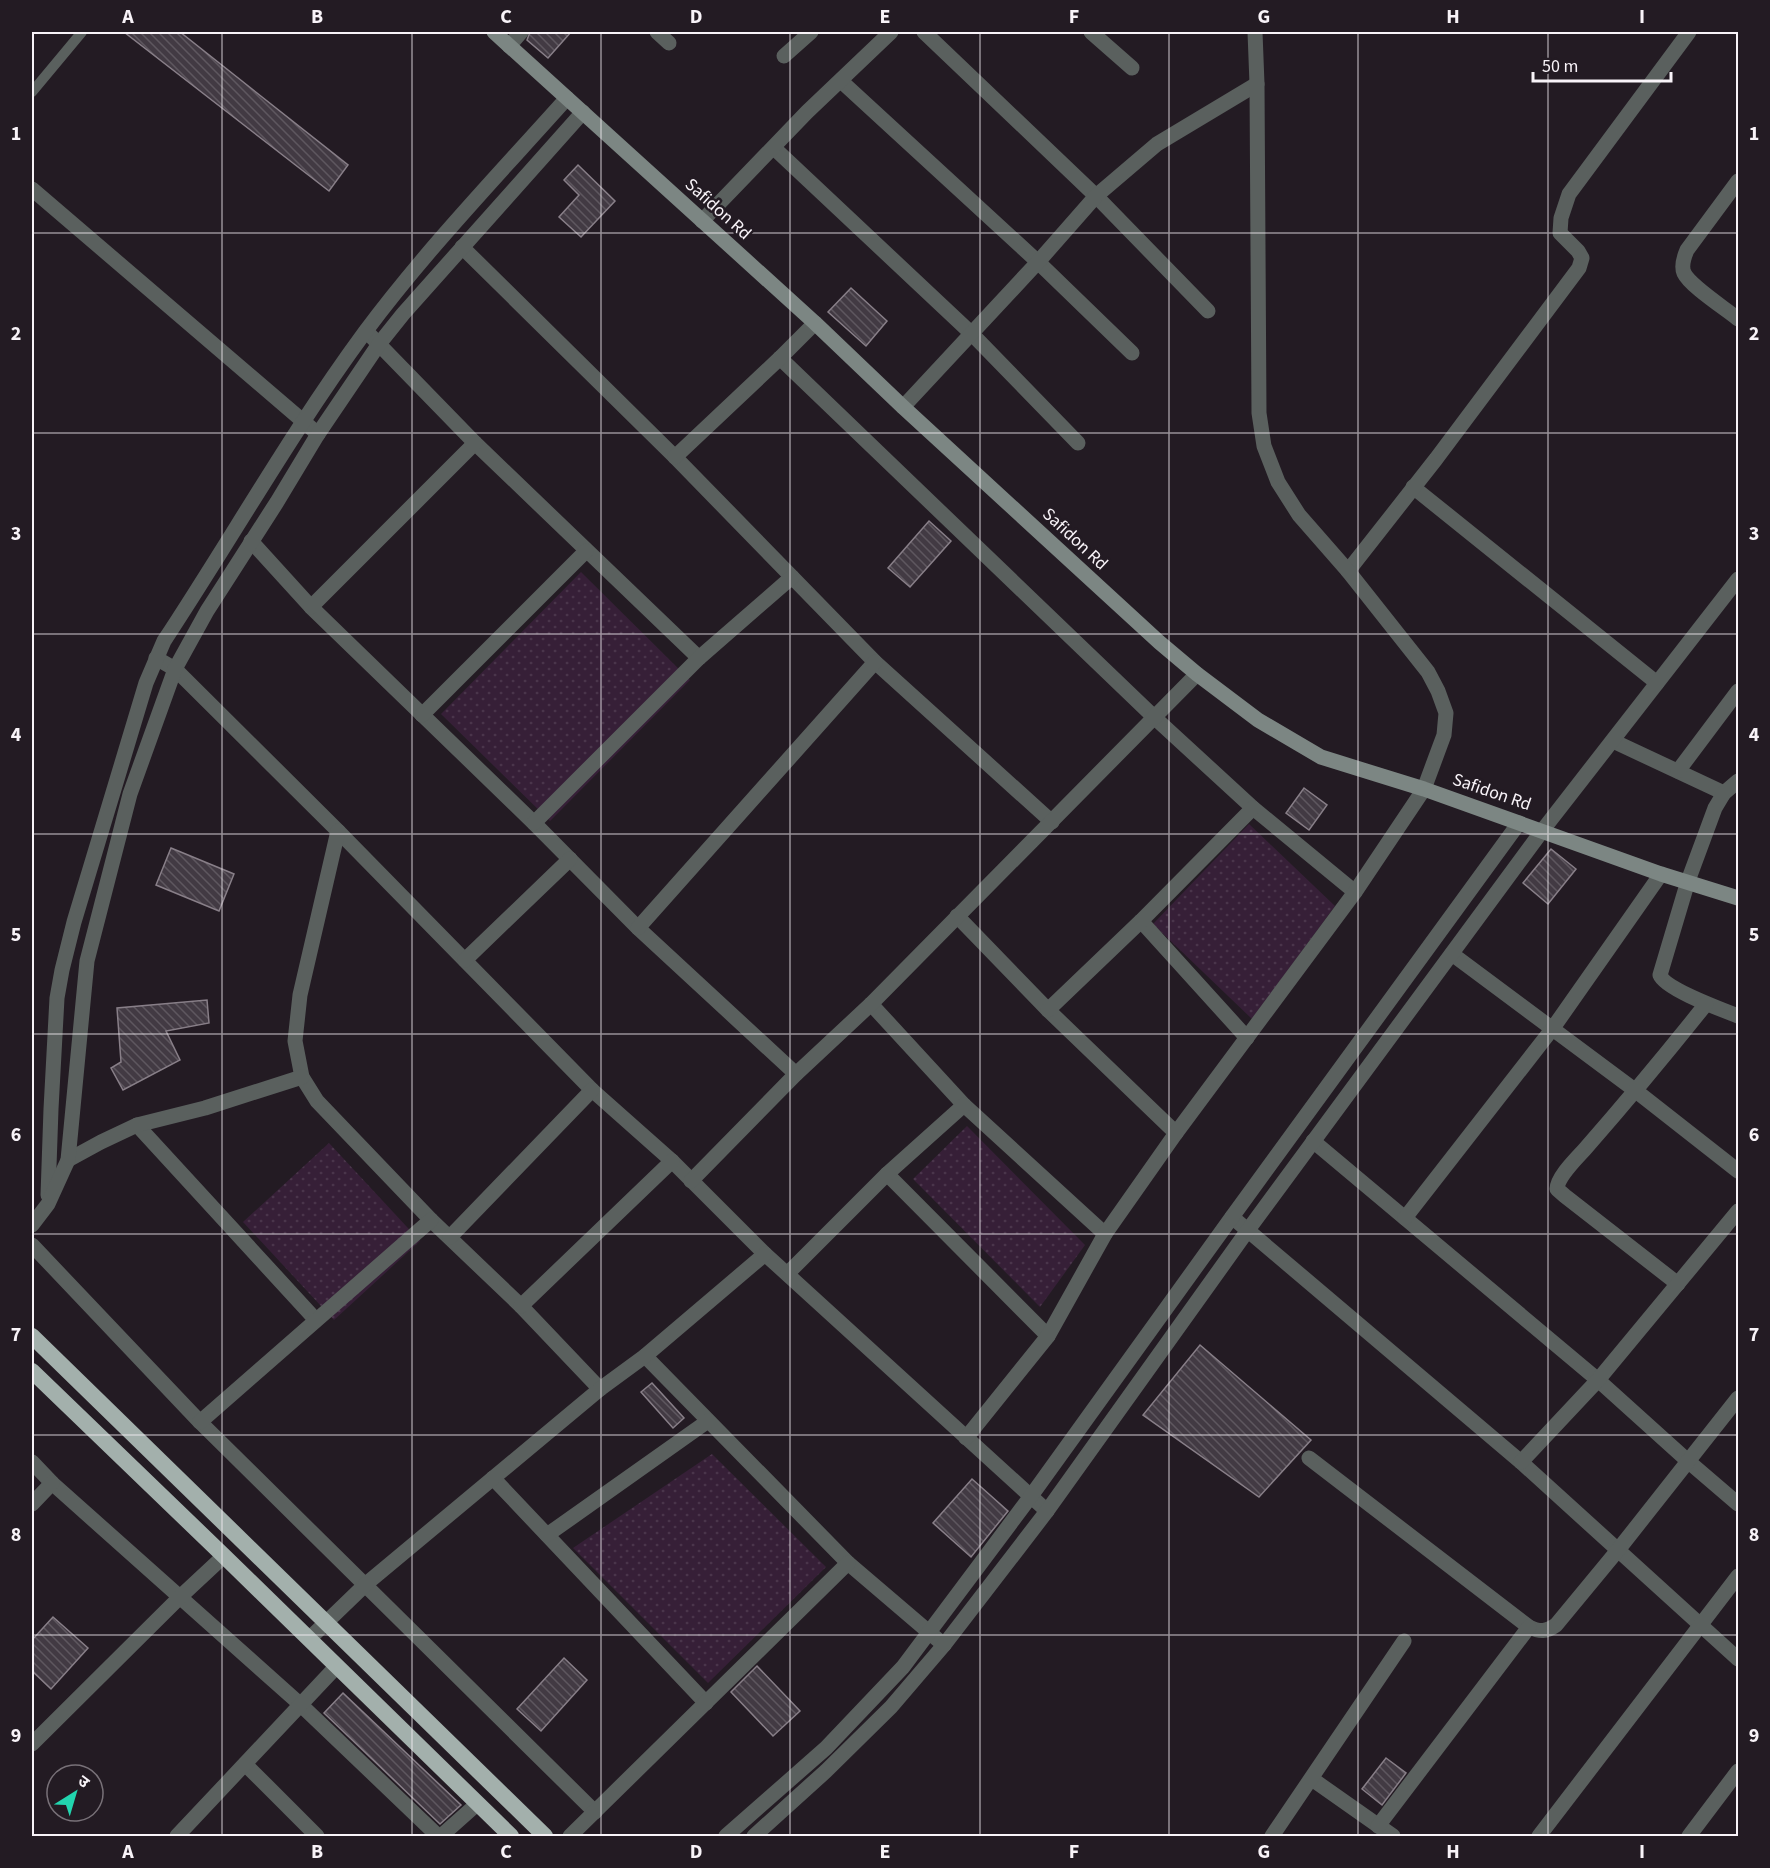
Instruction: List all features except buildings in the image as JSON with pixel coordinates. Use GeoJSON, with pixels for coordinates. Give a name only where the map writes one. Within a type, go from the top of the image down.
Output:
{"type":"FeatureCollection","features":[{"type":"Feature","properties":{"kind":"highway"},"geometry":{"type":"LineString","coordinates":[[32,1336],[545,1836]]}},
{"type":"Feature","properties":{"kind":"highway"},"geometry":{"type":"LineString","coordinates":[[32,1371],[511,1836]]}},
{"type":"Feature","properties":{"kind":"main road","name":"Safidon Rd"},"geometry":{"type":"LineString","coordinates":[[494,32],[815,322],[903,407],[1159,642],[1258,720],[1321,757],[1424,789],[1661,874],[1738,898]]}},
{"type":"Feature","properties":{"kind":"street"},"geometry":{"type":"LineString","coordinates":[[509,45],[521,32]]}},
{"type":"Feature","properties":{"kind":"street"},"geometry":{"type":"LineString","coordinates":[[657,32],[669,43]]}},
{"type":"Feature","properties":{"kind":"street"},"geometry":{"type":"LineString","coordinates":[[784,56],[811,32]]}},
{"type":"Feature","properties":{"kind":"street"},"geometry":{"type":"LineString","coordinates":[[702,221],[807,112],[891,32]]}},
{"type":"Feature","properties":{"kind":"street"},"geometry":{"type":"LineString","coordinates":[[924,32],[1096,196],[1208,311]]}},
{"type":"Feature","properties":{"kind":"street"},"geometry":{"type":"LineString","coordinates":[[1091,32],[1132,68]]}},
{"type":"Feature","properties":{"kind":"street"},"geometry":{"type":"LineString","coordinates":[[966,1438],[1048,1336],[1105,1234],[1176,1133],[1355,892],[1424,789],[1444,735],[1446,712],[1428,672],[1299,515],[1278,482],[1263,446],[1259,413],[1255,32]]}},
{"type":"Feature","properties":{"kind":"street"},"geometry":{"type":"LineString","coordinates":[[1348,572],[1579,268],[1582,258],[1560,233],[1561,218],[1569,195],[1689,32]]}},
{"type":"Feature","properties":{"kind":"street"},"geometry":{"type":"LineString","coordinates":[[841,81],[1038,262],[1132,352]]}},
{"type":"Feature","properties":{"kind":"street"},"geometry":{"type":"LineString","coordinates":[[903,407],[1096,196],[1157,144],[1257,84]]}},
{"type":"Feature","properties":{"kind":"street"},"geometry":{"type":"LineString","coordinates":[[48,1204],[57,998],[62,969],[156,658],[164,641],[303,421],[366,331],[414,271],[567,98]]}},
{"type":"Feature","properties":{"kind":"street"},"geometry":{"type":"LineString","coordinates":[[32,1225],[48,1204],[68,1160],[87,962],[130,794],[175,669],[207,611],[318,434],[379,344],[583,112]]}},
{"type":"Feature","properties":{"kind":"street"},"geometry":{"type":"LineString","coordinates":[[774,148],[972,334],[1078,443]]}},
{"type":"Feature","properties":{"kind":"street"},"geometry":{"type":"LineString","coordinates":[[1738,181],[1687,250],[1683,261],[1683,272],[1691,281],[1738,319]]}},
{"type":"Feature","properties":{"kind":"street"},"geometry":{"type":"LineString","coordinates":[[32,189],[318,434]]}},
{"type":"Feature","properties":{"kind":"street"},"geometry":{"type":"LineString","coordinates":[[462,247],[675,457],[875,662],[1052,822]]}},
{"type":"Feature","properties":{"kind":"street"},"geometry":{"type":"LineString","coordinates":[[675,457],[815,322]]}},
{"type":"Feature","properties":{"kind":"street"},"geometry":{"type":"LineString","coordinates":[[366,331],[475,443],[699,658]]}},
{"type":"Feature","properties":{"kind":"street"},"geometry":{"type":"LineString","coordinates":[[780,358],[1155,718],[1253,808],[1355,892]]}},
{"type":"Feature","properties":{"kind":"street"},"geometry":{"type":"LineString","coordinates":[[311,607],[475,443]]}},
{"type":"Feature","properties":{"kind":"street"},"geometry":{"type":"LineString","coordinates":[[1413,487],[1658,683]]}},
{"type":"Feature","properties":{"kind":"street"},"geometry":{"type":"LineString","coordinates":[[251,541],[311,607],[534,823],[638,928],[796,1074]]}},
{"type":"Feature","properties":{"kind":"street"},"geometry":{"type":"LineString","coordinates":[[422,716],[586,551]]}},
{"type":"Feature","properties":{"kind":"street"},"geometry":{"type":"LineString","coordinates":[[534,823],[699,658],[792,577]]}},
{"type":"Feature","properties":{"kind":"street"},"geometry":{"type":"LineString","coordinates":[[754,1836],[826,1771],[891,1707],[944,1645],[1047,1510],[1248,1230],[1542,831],[1738,579]]}},
{"type":"Feature","properties":{"kind":"street"},"geometry":{"type":"LineString","coordinates":[[156,658],[175,669],[338,831],[592,1090],[672,1161],[765,1254],[1047,1510]]}},
{"type":"Feature","properties":{"kind":"street"},"geometry":{"type":"LineString","coordinates":[[638,928],[875,662]]}},
{"type":"Feature","properties":{"kind":"street"},"geometry":{"type":"LineString","coordinates":[[691,1181],[796,1074],[871,1004],[1197,674]]}},
{"type":"Feature","properties":{"kind":"street"},"geometry":{"type":"LineString","coordinates":[[1678,771],[1738,691]]}},
{"type":"Feature","properties":{"kind":"street"},"geometry":{"type":"LineString","coordinates":[[1613,741],[1724,793]]}},
{"type":"Feature","properties":{"kind":"street"},"geometry":{"type":"LineString","coordinates":[[1738,781],[1724,793],[1715,808],[1688,881],[1660,975],[1662,981],[1706,1004],[1738,1016]]}},
{"type":"Feature","properties":{"kind":"street"},"geometry":{"type":"LineString","coordinates":[[1048,1010],[1141,921],[1253,808]]}},
{"type":"Feature","properties":{"kind":"street"},"geometry":{"type":"LineString","coordinates":[[726,1836],[775,1795],[840,1734],[903,1667],[1031,1496],[1519,823]]}},
{"type":"Feature","properties":{"kind":"street"},"geometry":{"type":"LineString","coordinates":[[338,831],[300,995],[295,1041],[302,1077],[316,1101],[431,1220],[521,1306],[600,1389]]}},
{"type":"Feature","properties":{"kind":"street"},"geometry":{"type":"LineString","coordinates":[[465,960],[570,859]]}},
{"type":"Feature","properties":{"kind":"street"},"geometry":{"type":"LineString","coordinates":[[1405,1218],[1553,1028],[1661,874]]}},
{"type":"Feature","properties":{"kind":"street"},"geometry":{"type":"LineString","coordinates":[[957,916],[1048,1010],[1176,1133]]}},
{"type":"Feature","properties":{"kind":"street"},"geometry":{"type":"LineString","coordinates":[[1141,921],[1247,1038]]}},
{"type":"Feature","properties":{"kind":"street"},"geometry":{"type":"LineString","coordinates":[[1452,954],[1636,1091],[1738,1172]]}},
{"type":"Feature","properties":{"kind":"street"},"geometry":{"type":"LineString","coordinates":[[871,1004],[964,1105],[1105,1234]]}},
{"type":"Feature","properties":{"kind":"street"},"geometry":{"type":"LineString","coordinates":[[1678,1284],[1557,1189],[1557,1184],[1706,1004]]}},
{"type":"Feature","properties":{"kind":"street"},"geometry":{"type":"LineString","coordinates":[[68,1160],[137,1125],[205,1108],[302,1077]]}},
{"type":"Feature","properties":{"kind":"street"},"geometry":{"type":"LineString","coordinates":[[450,1237],[592,1090]]}},
{"type":"Feature","properties":{"kind":"street"},"geometry":{"type":"LineString","coordinates":[[788,1273],[887,1174],[964,1105]]}},
{"type":"Feature","properties":{"kind":"street"},"geometry":{"type":"LineString","coordinates":[[137,1125],[315,1319]]}},
{"type":"Feature","properties":{"kind":"street"},"geometry":{"type":"LineString","coordinates":[[1313,1141],[1598,1380],[1738,1503]]}},
{"type":"Feature","properties":{"kind":"street"},"geometry":{"type":"LineString","coordinates":[[521,1306],[672,1161]]}},
{"type":"Feature","properties":{"kind":"street"},"geometry":{"type":"LineString","coordinates":[[887,1174],[1048,1336]]}},
{"type":"Feature","properties":{"kind":"street"},"geometry":{"type":"LineString","coordinates":[[1521,1462],[1598,1380],[1738,1211]]}},
{"type":"Feature","properties":{"kind":"street"},"geometry":{"type":"LineString","coordinates":[[1232,1217],[1521,1462],[1738,1659]]}},
{"type":"Feature","properties":{"kind":"street"},"geometry":{"type":"LineString","coordinates":[[200,1422],[315,1319],[431,1220]]}},
{"type":"Feature","properties":{"kind":"street"},"geometry":{"type":"LineString","coordinates":[[32,1245],[200,1422],[595,1812]]}},
{"type":"Feature","properties":{"kind":"street"},"geometry":{"type":"LineString","coordinates":[[309,1639],[366,1584],[600,1389],[645,1356],[765,1254]]}},
{"type":"Feature","properties":{"kind":"street"},"geometry":{"type":"LineString","coordinates":[[645,1356],[848,1563],[944,1645]]}},
{"type":"Feature","properties":{"kind":"street"},"geometry":{"type":"LineString","coordinates":[[1309,1458],[1530,1627],[1539,1631],[1548,1630],[1556,1625],[1618,1550],[1738,1398]]}},
{"type":"Feature","properties":{"kind":"street"},"geometry":{"type":"LineString","coordinates":[[548,1535],[708,1420]]}},
{"type":"Feature","properties":{"kind":"street"},"geometry":{"type":"LineString","coordinates":[[32,1462],[52,1483],[301,1705],[440,1836],[477,1804]]}},
{"type":"Feature","properties":{"kind":"street"},"geometry":{"type":"LineString","coordinates":[[493,1478],[706,1703]]}},
{"type":"Feature","properties":{"kind":"street"},"geometry":{"type":"LineString","coordinates":[[32,1504],[52,1483]]}},
{"type":"Feature","properties":{"kind":"street"},"geometry":{"type":"LineString","coordinates":[[32,1744],[224,1556]]}},
{"type":"Feature","properties":{"kind":"street"},"geometry":{"type":"LineString","coordinates":[[570,1836],[848,1563]]}},
{"type":"Feature","properties":{"kind":"street"},"geometry":{"type":"LineString","coordinates":[[1539,1836],[1738,1576]]}},
{"type":"Feature","properties":{"kind":"street"},"geometry":{"type":"LineString","coordinates":[[1378,1826],[1530,1627]]}},
{"type":"Feature","properties":{"kind":"street"},"geometry":{"type":"LineString","coordinates":[[1272,1836],[1404,1641]]}},
{"type":"Feature","properties":{"kind":"street"},"geometry":{"type":"LineString","coordinates":[[186,1834],[245,1764],[336,1666]]}},
{"type":"Feature","properties":{"kind":"street"},"geometry":{"type":"LineString","coordinates":[[245,1764],[317,1836]]}},
{"type":"Feature","properties":{"kind":"street"},"geometry":{"type":"LineString","coordinates":[[1689,1836],[1738,1771]]}},
{"type":"Feature","properties":{"kind":"street"},"geometry":{"type":"LineString","coordinates":[[1312,1779],[1393,1836]]}},
{"type":"Feature","properties":{"kind":"lane"},"geometry":{"type":"LineString","coordinates":[[32,92],[82,32]]}},
{"type":"Feature","properties":{"kind":"shaded area"},"geometry":{"type":"Polygon","coordinates":[[[581,572],[690,680],[550,821],[441,714],[581,572]]]}},
{"type":"Feature","properties":{"kind":"shaded area"},"geometry":{"type":"Polygon","coordinates":[[[1249,824],[1335,906],[1252,1019],[1153,924],[1249,824]]]}},
{"type":"Feature","properties":{"kind":"shaded area"},"geometry":{"type":"Polygon","coordinates":[[[967,1126],[1085,1245],[1040,1307],[913,1179],[967,1126]]]}},
{"type":"Feature","properties":{"kind":"shaded area"},"geometry":{"type":"Polygon","coordinates":[[[329,1143],[420,1241],[334,1320],[243,1222],[329,1143]]]}},
{"type":"Feature","properties":{"kind":"shaded area"},"geometry":{"type":"Polygon","coordinates":[[[712,1454],[826,1567],[708,1683],[573,1548],[712,1454]]]}}]}
